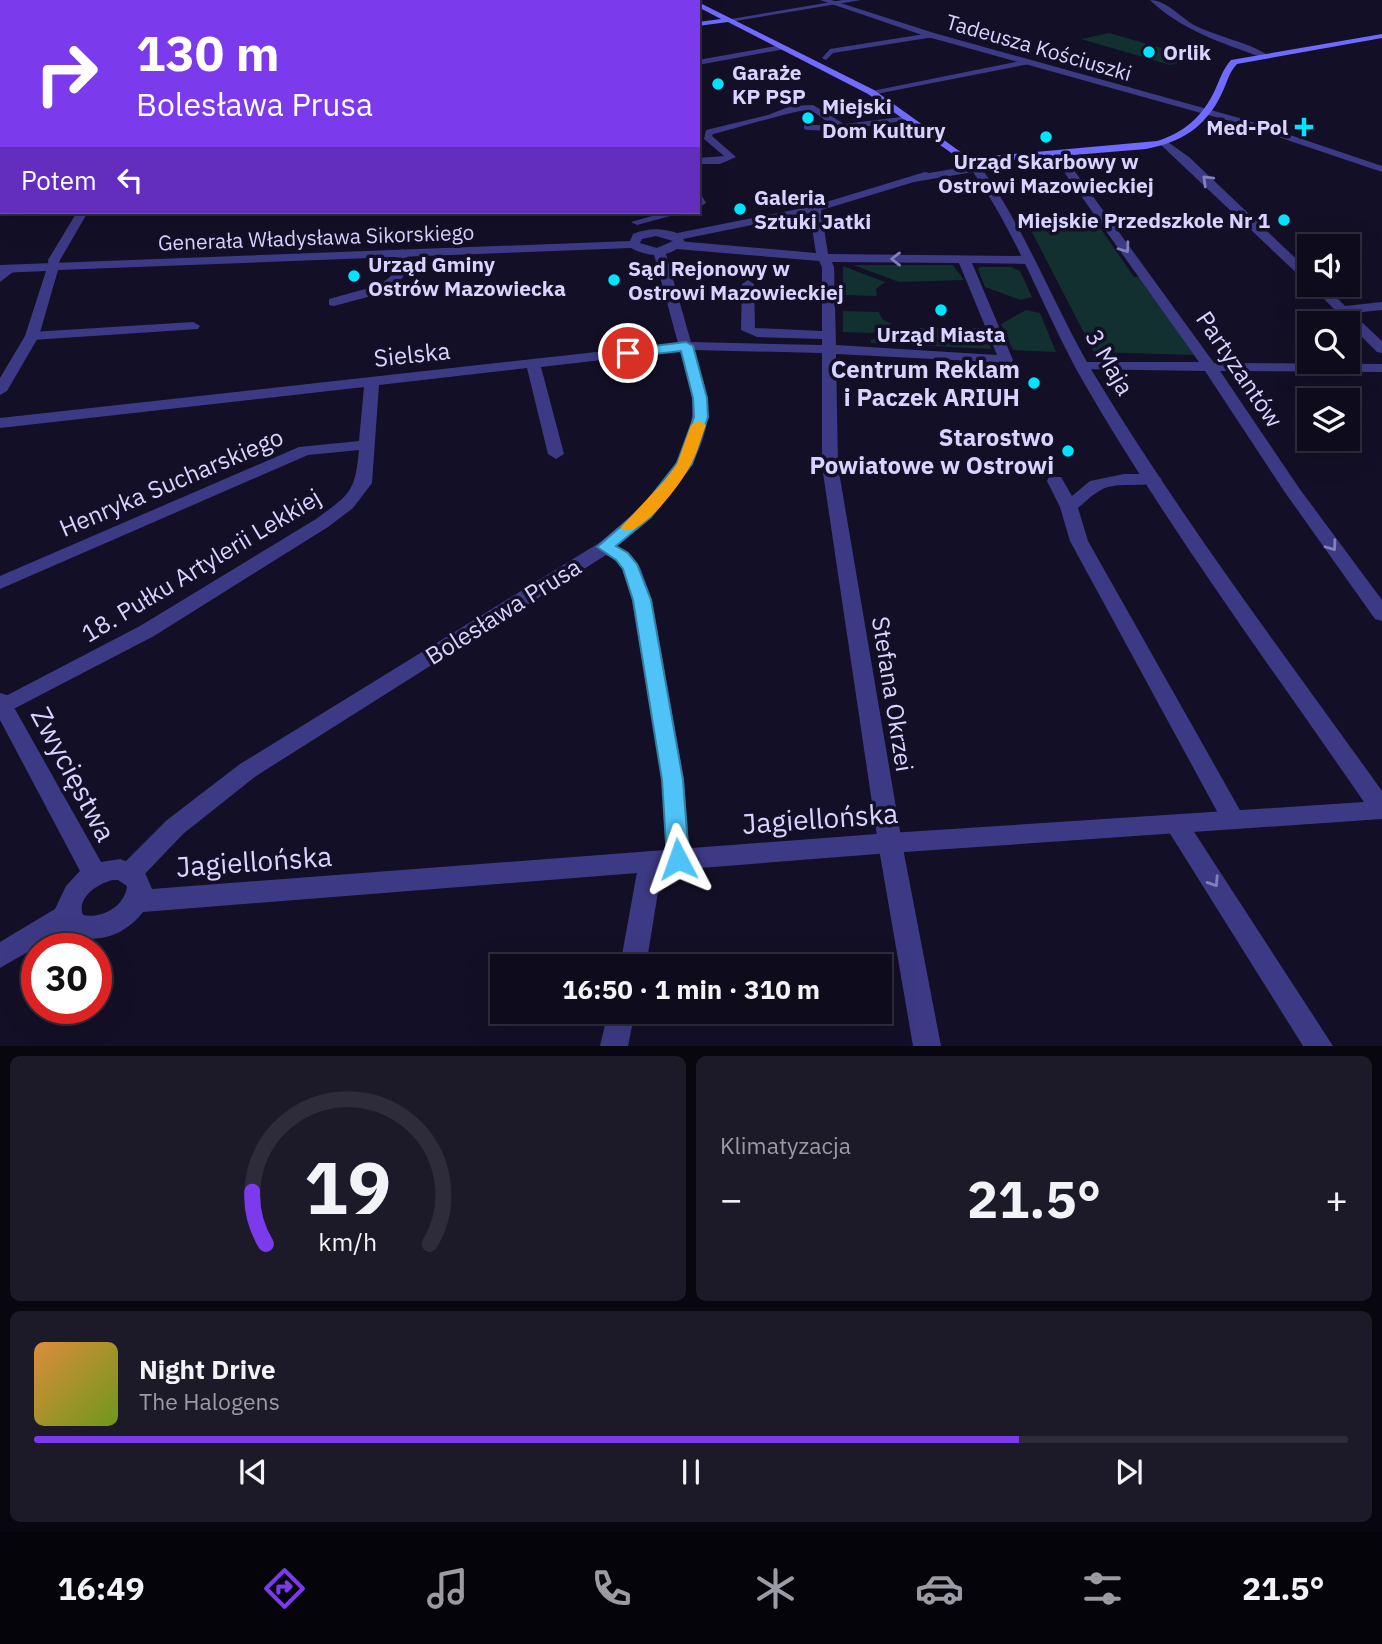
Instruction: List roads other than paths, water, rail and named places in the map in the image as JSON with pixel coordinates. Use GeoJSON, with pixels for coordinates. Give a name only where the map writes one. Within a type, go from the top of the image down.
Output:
{"type":"FeatureCollection","features":[{"type":"Feature","properties":{"kind":"main road","name":"3 Maja"},"geometry":{"type":"LineString","coordinates":[[700,5],[871,92],[972,164]]}},
{"type":"Feature","properties":{"kind":"main road"},"geometry":{"type":"LineString","coordinates":[[700,24],[729,20]]}},
{"type":"Feature","properties":{"kind":"main road"},"geometry":{"type":"LineString","coordinates":[[972,164],[1056,153],[1165,144],[1186,134],[1206,112],[1215,99],[1230,65],[1264,55],[1382,36]]}},
{"type":"Feature","properties":{"kind":"street"},"geometry":{"type":"LineString","coordinates":[[729,20],[829,2],[857,0]]}},
{"type":"Feature","properties":{"kind":"street"},"geometry":{"type":"LineString","coordinates":[[1154,0],[1177,20],[1190,27],[1264,55]]}},
{"type":"Feature","properties":{"kind":"street","name":"Tadeusza Kościuszki"},"geometry":{"type":"LineString","coordinates":[[829,2],[931,35],[1240,121],[1382,169]]}},
{"type":"Feature","properties":{"kind":"street"},"geometry":{"type":"LineString","coordinates":[[826,58],[831,51],[931,35]]}},
{"type":"Feature","properties":{"kind":"street"},"geometry":{"type":"LineString","coordinates":[[700,63],[782,47]]}},
{"type":"Feature","properties":{"kind":"street"},"geometry":{"type":"LineString","coordinates":[[871,92],[1026,62]]}},
{"type":"Feature","properties":{"kind":"street"},"geometry":{"type":"LineString","coordinates":[[700,161],[720,161],[731,157],[707,137],[709,132],[771,117],[792,109],[810,107],[842,127]]}},
{"type":"Feature","properties":{"kind":"street"},"geometry":{"type":"LineString","coordinates":[[807,127],[842,127],[909,119]]}},
{"type":"Feature","properties":{"kind":"street"},"geometry":{"type":"LineString","coordinates":[[1165,144],[1185,159],[1297,266]]}},
{"type":"Feature","properties":{"kind":"street","name":"Partyzantów"},"geometry":{"type":"LineString","coordinates":[[1056,153],[1210,367],[1292,491],[1382,614]]}},
{"type":"Feature","properties":{"kind":"street"},"geometry":{"type":"LineString","coordinates":[[916,179],[972,164]]}},
{"type":"Feature","properties":{"kind":"street"},"geometry":{"type":"LineString","coordinates":[[671,244],[816,209],[972,164]]}},
{"type":"Feature","properties":{"kind":"street","name":"3 Maja"},"geometry":{"type":"LineString","coordinates":[[972,164],[988,183],[1082,366],[1232,597],[1382,809]]}},
{"type":"Feature","properties":{"kind":"street"},"geometry":{"type":"LineString","coordinates":[[941,174],[988,183]]}},
{"type":"Feature","properties":{"kind":"street","name":"Stefana Okrzei"},"geometry":{"type":"LineString","coordinates":[[816,209],[820,249],[828,267],[830,466],[890,843],[927,1045]]}},
{"type":"Feature","properties":{"kind":"street"},"geometry":{"type":"LineString","coordinates":[[0,391],[32,336],[54,260],[81,214]]}},
{"type":"Feature","properties":{"kind":"street"},"geometry":{"type":"LineString","coordinates":[[649,233],[634,220],[668,214]]}},
{"type":"Feature","properties":{"kind":"street"},"geometry":{"type":"LineString","coordinates":[[634,244],[637,237],[649,233],[664,233],[671,244]]}},
{"type":"Feature","properties":{"kind":"street","name":"Generała Władysława Sikorskiego"},"geometry":{"type":"LineString","coordinates":[[6,269],[634,244],[643,250],[671,244]]}},
{"type":"Feature","properties":{"kind":"street"},"geometry":{"type":"LineString","coordinates":[[671,244],[824,258],[1029,260]]}},
{"type":"Feature","properties":{"kind":"street","name":"Bolesława Prusa"},"geometry":{"type":"LineString","coordinates":[[131,872],[175,827],[248,770],[605,547],[645,513],[671,483],[684,464],[701,417],[700,398],[686,346],[671,244]]}},
{"type":"Feature","properties":{"kind":"street"},"geometry":{"type":"LineString","coordinates":[[334,302],[385,288],[397,277],[402,253]]}},
{"type":"Feature","properties":{"kind":"street"},"geometry":{"type":"LineString","coordinates":[[748,284],[748,330],[757,333],[1006,360],[964,260]]}},
{"type":"Feature","properties":{"kind":"street"},"geometry":{"type":"LineString","coordinates":[[0,278],[6,269]]}},
{"type":"Feature","properties":{"kind":"street"},"geometry":{"type":"LineString","coordinates":[[1328,297],[1382,349]]}},
{"type":"Feature","properties":{"kind":"street"},"geometry":{"type":"LineString","coordinates":[[1341,310],[1382,306]]}},
{"type":"Feature","properties":{"kind":"street"},"geometry":{"type":"LineString","coordinates":[[32,336],[193,326]]}},
{"type":"Feature","properties":{"kind":"street","name":"Sielska"},"geometry":{"type":"LineString","coordinates":[[0,423],[686,346],[829,342]]}},
{"type":"Feature","properties":{"kind":"street"},"geometry":{"type":"LineString","coordinates":[[533,364],[556,454]]}},
{"type":"Feature","properties":{"kind":"street"},"geometry":{"type":"LineString","coordinates":[[1082,366],[1382,368]]}},
{"type":"Feature","properties":{"kind":"street","name":"18. Pułku Artylerii Lekkiej"},"geometry":{"type":"LineString","coordinates":[[1,705],[147,631],[322,523],[347,504],[364,483],[372,381]]}},
{"type":"Feature","properties":{"kind":"street","name":"Henryka Sucharskiego"},"geometry":{"type":"LineString","coordinates":[[0,583],[305,450],[367,445]]}},
{"type":"Feature","properties":{"kind":"street"},"geometry":{"type":"LineString","coordinates":[[1069,508],[1096,485],[1124,479],[1154,479]]}},
{"type":"Feature","properties":{"kind":"street"},"geometry":{"type":"LineString","coordinates":[[1055,481],[1069,508],[1079,541],[1233,819]]}},
{"type":"Feature","properties":{"kind":"street"},"geometry":{"type":"LineString","coordinates":[[605,547],[622,556],[631,567],[642,600],[673,780],[678,859]]}},
{"type":"Feature","properties":{"kind":"street","name":"Zwycięstwa"},"geometry":{"type":"LineString","coordinates":[[1,705],[59,805],[94,875]]}},
{"type":"Feature","properties":{"kind":"street","name":"Jagiellońska"},"geometry":{"type":"LineString","coordinates":[[137,901],[890,843],[1382,809]]}},
{"type":"Feature","properties":{"kind":"street"},"geometry":{"type":"LineString","coordinates":[[1177,825],[1319,1045]]}},
{"type":"Feature","properties":{"kind":"street"},"geometry":{"type":"LineString","coordinates":[[635,954],[651,861]]}},
{"type":"Feature","properties":{"kind":"street"},"geometry":{"type":"LineString","coordinates":[[108,870],[131,872],[139,879],[141,889],[137,901],[114,922],[99,928],[85,928],[74,924],[68,915],[68,905],[73,894],[94,875],[108,870]]}},
{"type":"Feature","properties":{"kind":"street"},"geometry":{"type":"LineString","coordinates":[[0,956],[68,915]]}},
{"type":"Feature","properties":{"kind":"street"},"geometry":{"type":"LineString","coordinates":[[614,1045],[619,1024]]}},
{"type":"Feature","properties":{"kind":"place","name":"Orlik"},"geometry":{"type":"Point","coordinates":[1149,52]}},
{"type":"Feature","properties":{"kind":"place","name":"Garaże KP PSP"},"geometry":{"type":"Point","coordinates":[718,84]}},
{"type":"Feature","properties":{"kind":"place","name":"Miejski Dom Kultury"},"geometry":{"type":"Point","coordinates":[808,118]}},
{"type":"Feature","properties":{"kind":"place","name":"Med-Pol"},"geometry":{"type":"Point","coordinates":[1304,127]}},
{"type":"Feature","properties":{"kind":"place","name":"Urząd Skarbowy w Ostrowi Mazowieckiej"},"geometry":{"type":"Point","coordinates":[1046,137]}},
{"type":"Feature","properties":{"kind":"place","name":"Galeria Sztuki Jatki"},"geometry":{"type":"Point","coordinates":[740,209]}},
{"type":"Feature","properties":{"kind":"place","name":"Miejskie Przedszkole Nr 1"},"geometry":{"type":"Point","coordinates":[1284,220]}},
{"type":"Feature","properties":{"kind":"place","name":"Urząd Gminy Ostrów Mazowiecka"},"geometry":{"type":"Point","coordinates":[354,276]}},
{"type":"Feature","properties":{"kind":"place","name":"Sąd Rejonowy w Ostrowi Mazowieckiej"},"geometry":{"type":"Point","coordinates":[614,280]}},
{"type":"Feature","properties":{"kind":"place","name":"Urząd Miasta"},"geometry":{"type":"Point","coordinates":[941,310]}},
{"type":"Feature","properties":{"kind":"place","name":"Centrum Reklam i Paczek ARIUH"},"geometry":{"type":"Point","coordinates":[1034,383]}},
{"type":"Feature","properties":{"kind":"place","name":"Starostwo Powiatowe w Ostrowi"},"geometry":{"type":"Point","coordinates":[1068,451]}}]}
